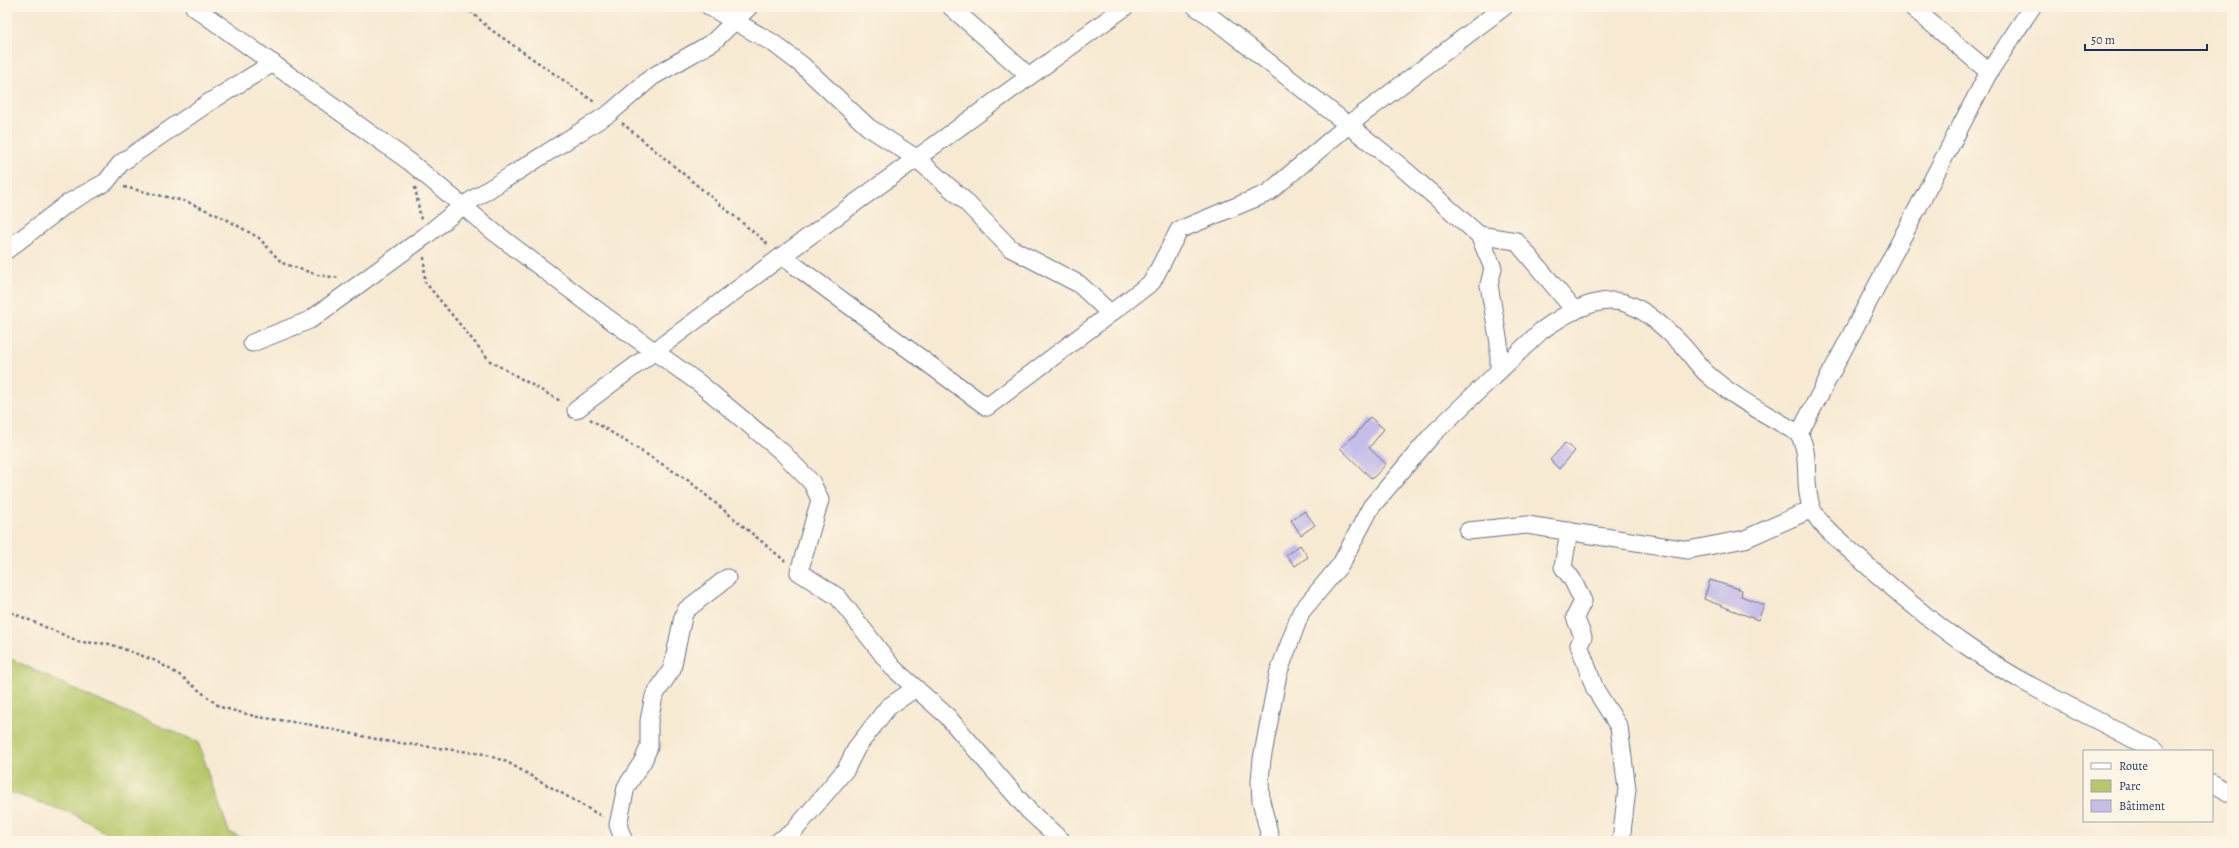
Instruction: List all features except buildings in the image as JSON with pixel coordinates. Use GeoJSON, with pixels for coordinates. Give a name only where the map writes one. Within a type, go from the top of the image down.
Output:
{"type":"FeatureCollection","features":[{"type":"Feature","properties":{"kind":"street"},"geometry":{"type":"LineString","coordinates":[[194,7],[410,162],[464,205],[494,232],[655,352],[699,382],[767,438],[812,484],[820,500],[799,572],[838,597],[893,668],[916,688],[967,738],[989,766],[1029,811],[1062,841]]}},
{"type":"Feature","properties":{"kind":"street"},"geometry":{"type":"LineString","coordinates":[[710,7],[773,43],[802,65],[868,127],[916,158],[964,200],[1010,248],[1079,284],[1110,313]]}},
{"type":"Feature","properties":{"kind":"street"},"geometry":{"type":"LineString","coordinates":[[252,343],[310,320],[424,237],[464,205],[610,113],[652,77],[712,42],[749,7]]}},
{"type":"Feature","properties":{"kind":"street"},"geometry":{"type":"LineString","coordinates":[[951,7],[1029,76]]}},
{"type":"Feature","properties":{"kind":"street"},"geometry":{"type":"LineString","coordinates":[[576,410],[782,256],[1125,7]]}},
{"type":"Feature","properties":{"kind":"street"},"geometry":{"type":"LineString","coordinates":[[1196,7],[1210,16],[1347,126],[1399,165],[1479,235],[1493,268],[1489,286],[1499,343],[1499,370]]}},
{"type":"Feature","properties":{"kind":"street"},"geometry":{"type":"LineString","coordinates":[[782,256],[986,407],[1152,282],[1179,230],[1268,193],[1347,126],[1504,7]]}},
{"type":"Feature","properties":{"kind":"street"},"geometry":{"type":"LineString","coordinates":[[1912,7],[1988,72]]}},
{"type":"Feature","properties":{"kind":"street"},"geometry":{"type":"LineString","coordinates":[[1799,434],[1988,72],[2032,7]]}},
{"type":"Feature","properties":{"kind":"street"},"geometry":{"type":"LineString","coordinates":[[7,250],[68,203],[106,182],[121,163],[208,102],[273,63]]}},
{"type":"Feature","properties":{"kind":"street"},"geometry":{"type":"LineString","coordinates":[[1479,235],[1516,241],[1575,311]]}},
{"type":"Feature","properties":{"kind":"street"},"geometry":{"type":"LineString","coordinates":[[1270,841],[1261,801],[1260,781],[1262,758],[1278,674],[1301,612],[1341,564],[1371,507],[1432,435],[1541,331],[1558,319],[1600,302],[1615,301],[1628,304],[1652,319],[1678,340],[1704,371],[1729,392],[1799,434],[1804,443],[1807,458],[1807,487],[1812,509],[1819,520],[1833,535],[1933,622],[1972,650],[2025,682],[2153,750]]}},
{"type":"Feature","properties":{"kind":"street"},"geometry":{"type":"LineString","coordinates":[[1468,531],[1527,525],[1569,530],[1688,550],[1745,539],[1812,509]]}},
{"type":"Feature","properties":{"kind":"street"},"geometry":{"type":"LineString","coordinates":[[1569,530],[1563,567],[1572,579],[1583,601],[1575,617],[1583,637],[1579,645],[1596,689],[1619,727],[1627,789],[1621,841]]}},
{"type":"Feature","properties":{"kind":"street"},"geometry":{"type":"LineString","coordinates":[[624,841],[618,825],[626,787],[643,761],[649,747],[649,721],[654,696],[672,669],[686,610],[727,578]]}},
{"type":"Feature","properties":{"kind":"street"},"geometry":{"type":"LineString","coordinates":[[778,841],[793,832],[846,768],[857,747],[888,707],[916,688]]}},
{"type":"Feature","properties":{"kind":"street"},"geometry":{"type":"LineString","coordinates":[[2213,784],[2232,794]]}},
{"type":"Feature","properties":{"kind":"path"},"geometry":{"type":"LineString","coordinates":[[466,7],[490,29],[610,113],[782,256]]}},
{"type":"Feature","properties":{"kind":"path"},"geometry":{"type":"LineString","coordinates":[[410,162],[424,237],[425,282],[490,361],[576,410],[689,481],[799,572]]}},
{"type":"Feature","properties":{"kind":"path"},"geometry":{"type":"LineString","coordinates":[[106,182],[188,202],[226,219],[259,238],[282,263],[318,275],[361,282]]}},
{"type":"Feature","properties":{"kind":"path"},"geometry":{"type":"LineString","coordinates":[[7,608],[12,613],[80,642],[110,644],[156,661],[181,676],[220,707],[258,717],[307,724],[385,741],[484,754],[508,762],[567,798],[618,825]]}},
{"type":"Feature","properties":{"kind":"green space"},"geometry":{"type":"Polygon","coordinates":[[[7,657],[91,697],[198,742],[229,832],[248,841],[121,841],[76,815],[7,791],[7,657]]]}}]}
